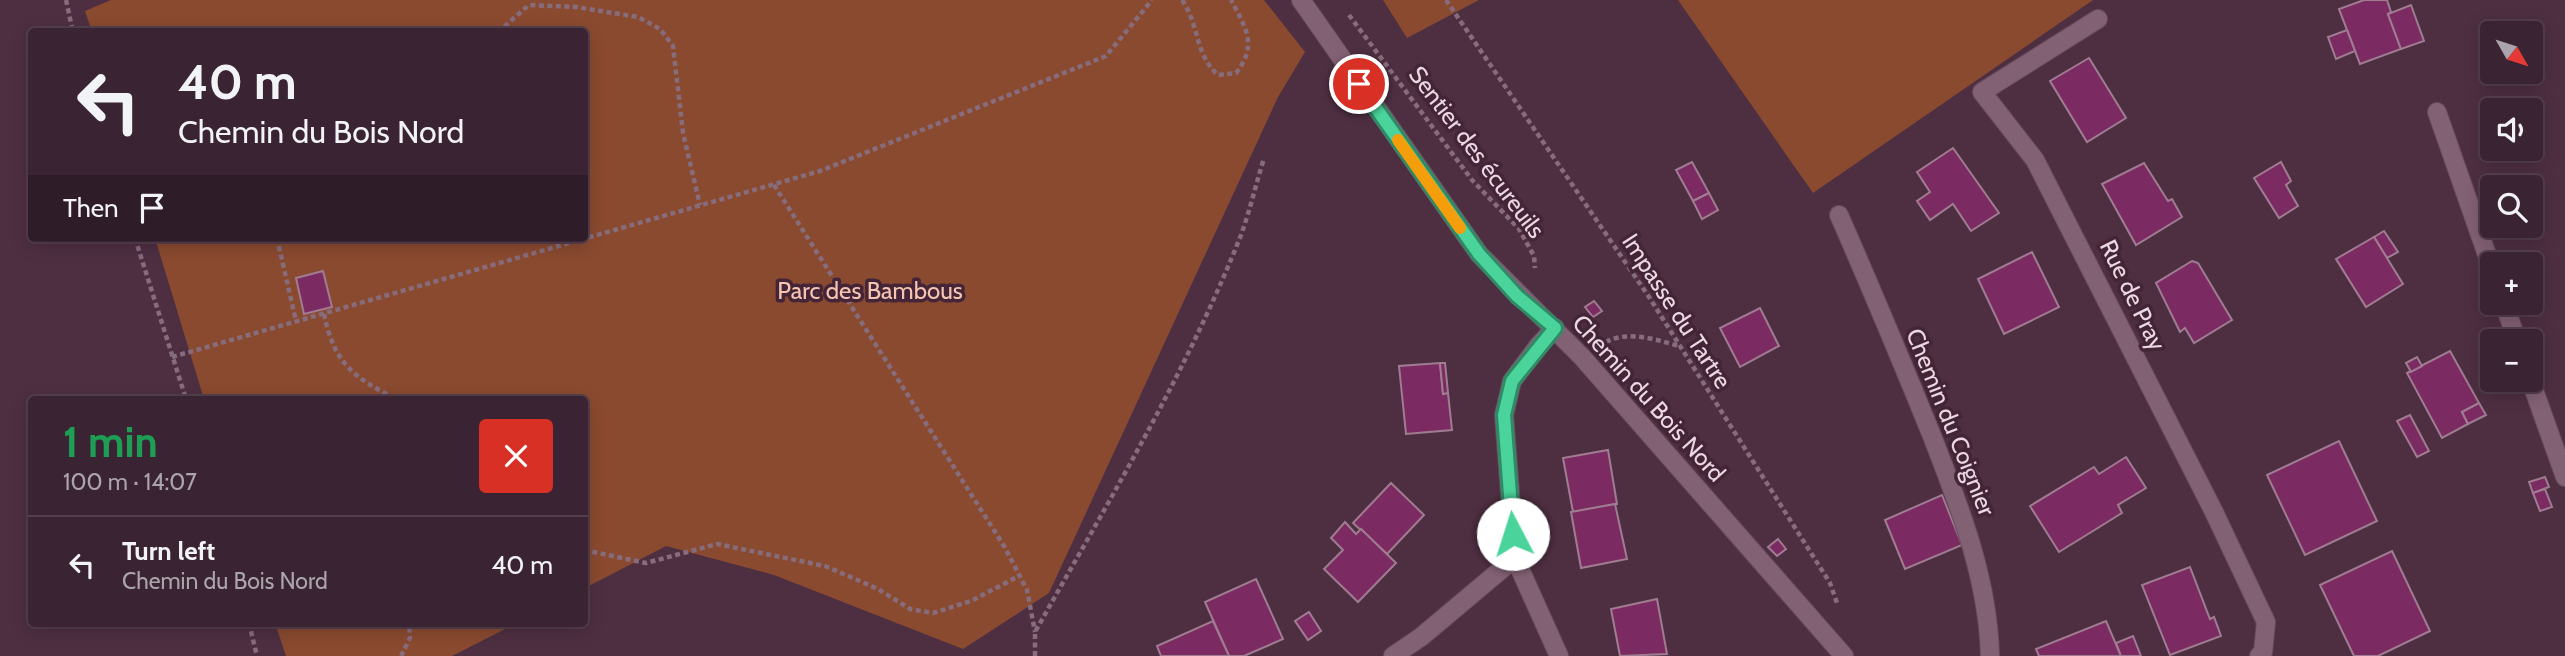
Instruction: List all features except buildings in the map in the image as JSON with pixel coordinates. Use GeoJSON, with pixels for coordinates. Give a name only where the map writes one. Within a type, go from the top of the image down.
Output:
{"type":"FeatureCollection","features":[{"type":"Feature","properties":{"kind":"street","name":"Chemin du Bois Nord"},"geometry":{"type":"LineString","coordinates":[[1301,0],[1479,254],[1517,296],[1555,328],[1582,357],[1844,656]]}},
{"type":"Feature","properties":{"kind":"street","name":"Rue de Pray"},"geometry":{"type":"LineString","coordinates":[[2098,19],[1982,92],[2035,160],[2213,510],[2266,622],[2263,652],[2259,656]]}},
{"type":"Feature","properties":{"kind":"street"},"geometry":{"type":"LineString","coordinates":[[2437,112],[2486,252]]}},
{"type":"Feature","properties":{"kind":"street","name":"Chemin du Coignier"},"geometry":{"type":"LineString","coordinates":[[1839,215],[1908,376],[1969,533],[1989,620],[1990,656]]}},
{"type":"Feature","properties":{"kind":"street"},"geometry":{"type":"LineString","coordinates":[[1555,328],[1512,381],[1504,415],[1515,558],[1559,656]]}},
{"type":"Feature","properties":{"kind":"street"},"geometry":{"type":"LineString","coordinates":[[2535,392],[2565,477]]}},
{"type":"Feature","properties":{"kind":"street"},"geometry":{"type":"LineString","coordinates":[[1393,656],[1421,637],[1515,558]]}},
{"type":"Feature","properties":{"kind":"path"},"geometry":{"type":"LineString","coordinates":[[66,0],[72,28]]}},
{"type":"Feature","properties":{"kind":"path"},"geometry":{"type":"LineString","coordinates":[[588,237],[820,171],[1106,56],[1152,0]]}},
{"type":"Feature","properties":{"kind":"path"},"geometry":{"type":"LineString","coordinates":[[1182,0],[1191,13],[1204,62],[1218,75],[1236,73],[1247,59],[1249,39],[1231,0]]}},
{"type":"Feature","properties":{"kind":"path","name":"Impasse du Tartre"},"geometry":{"type":"LineString","coordinates":[[1446,0],[1680,346],[1830,583],[1840,609]]}},
{"type":"Feature","properties":{"kind":"path"},"geometry":{"type":"LineString","coordinates":[[503,28],[529,5],[576,8],[638,17],[660,29],[673,46],[683,134],[700,205]]}},
{"type":"Feature","properties":{"kind":"path","name":"Sentier des écureuils"},"geometry":{"type":"LineString","coordinates":[[1345,9],[1472,180],[1519,229],[1534,256],[1535,274],[1517,296]]}},
{"type":"Feature","properties":{"kind":"path"},"geometry":{"type":"LineString","coordinates":[[1035,632],[1135,460],[1241,234],[1264,158]]}},
{"type":"Feature","properties":{"kind":"path"},"geometry":{"type":"LineString","coordinates":[[774,185],[997,534],[1027,590],[1035,632],[1035,656]]}},
{"type":"Feature","properties":{"kind":"path"},"geometry":{"type":"LineString","coordinates":[[136,242],[185,396]]}},
{"type":"Feature","properties":{"kind":"path"},"geometry":{"type":"LineString","coordinates":[[277,242],[296,321]]}},
{"type":"Feature","properties":{"kind":"path"},"geometry":{"type":"LineString","coordinates":[[172,357],[571,242]]}},
{"type":"Feature","properties":{"kind":"path"},"geometry":{"type":"LineString","coordinates":[[324,313],[329,336],[342,363],[364,382],[390,396]]}},
{"type":"Feature","properties":{"kind":"path"},"geometry":{"type":"LineString","coordinates":[[1582,357],[1615,337],[1652,339],[1680,346]]}},
{"type":"Feature","properties":{"kind":"path"},"geometry":{"type":"LineString","coordinates":[[588,551],[646,564],[717,544],[825,566],[878,589],[910,609],[933,613],[971,601],[1019,576]]}},
{"type":"Feature","properties":{"kind":"path"},"geometry":{"type":"LineString","coordinates":[[250,627],[257,656]]}},
{"type":"Feature","properties":{"kind":"path"},"geometry":{"type":"LineString","coordinates":[[401,656],[410,638],[409,627]]}},
{"type":"Feature","properties":{"kind":"green space","name":"Parc des Bambous"},"geometry":{"type":"Polygon","coordinates":[[[111,0],[1264,0],[1305,52],[1278,97],[1049,593],[963,649],[774,575],[666,546],[588,586],[588,396],[203,396],[156,242],[588,242],[588,28],[91,28],[85,11],[111,0]]]}},
{"type":"Feature","properties":{"kind":"green space"},"geometry":{"type":"Polygon","coordinates":[[[1383,0],[1479,0],[1407,38],[1383,0]]]}},
{"type":"Feature","properties":{"kind":"green space"},"geometry":{"type":"Polygon","coordinates":[[[1678,0],[2093,0],[1813,193],[1678,0]]]}},
{"type":"Feature","properties":{"kind":"green space"},"geometry":{"type":"Polygon","coordinates":[[[276,627],[509,627],[452,656],[286,656],[276,627]]]}},
{"type":"Feature","properties":{"kind":"slow traffic"},"geometry":{"type":"LineString","coordinates":[[1398,140],[1460,228]]}},
{"type":"Feature","properties":{"kind":"route"},"geometry":{"type":"LineString","coordinates":[[1359,84],[1479,254],[1517,296],[1555,328],[1512,381],[1504,415],[1513,534]]}}]}
